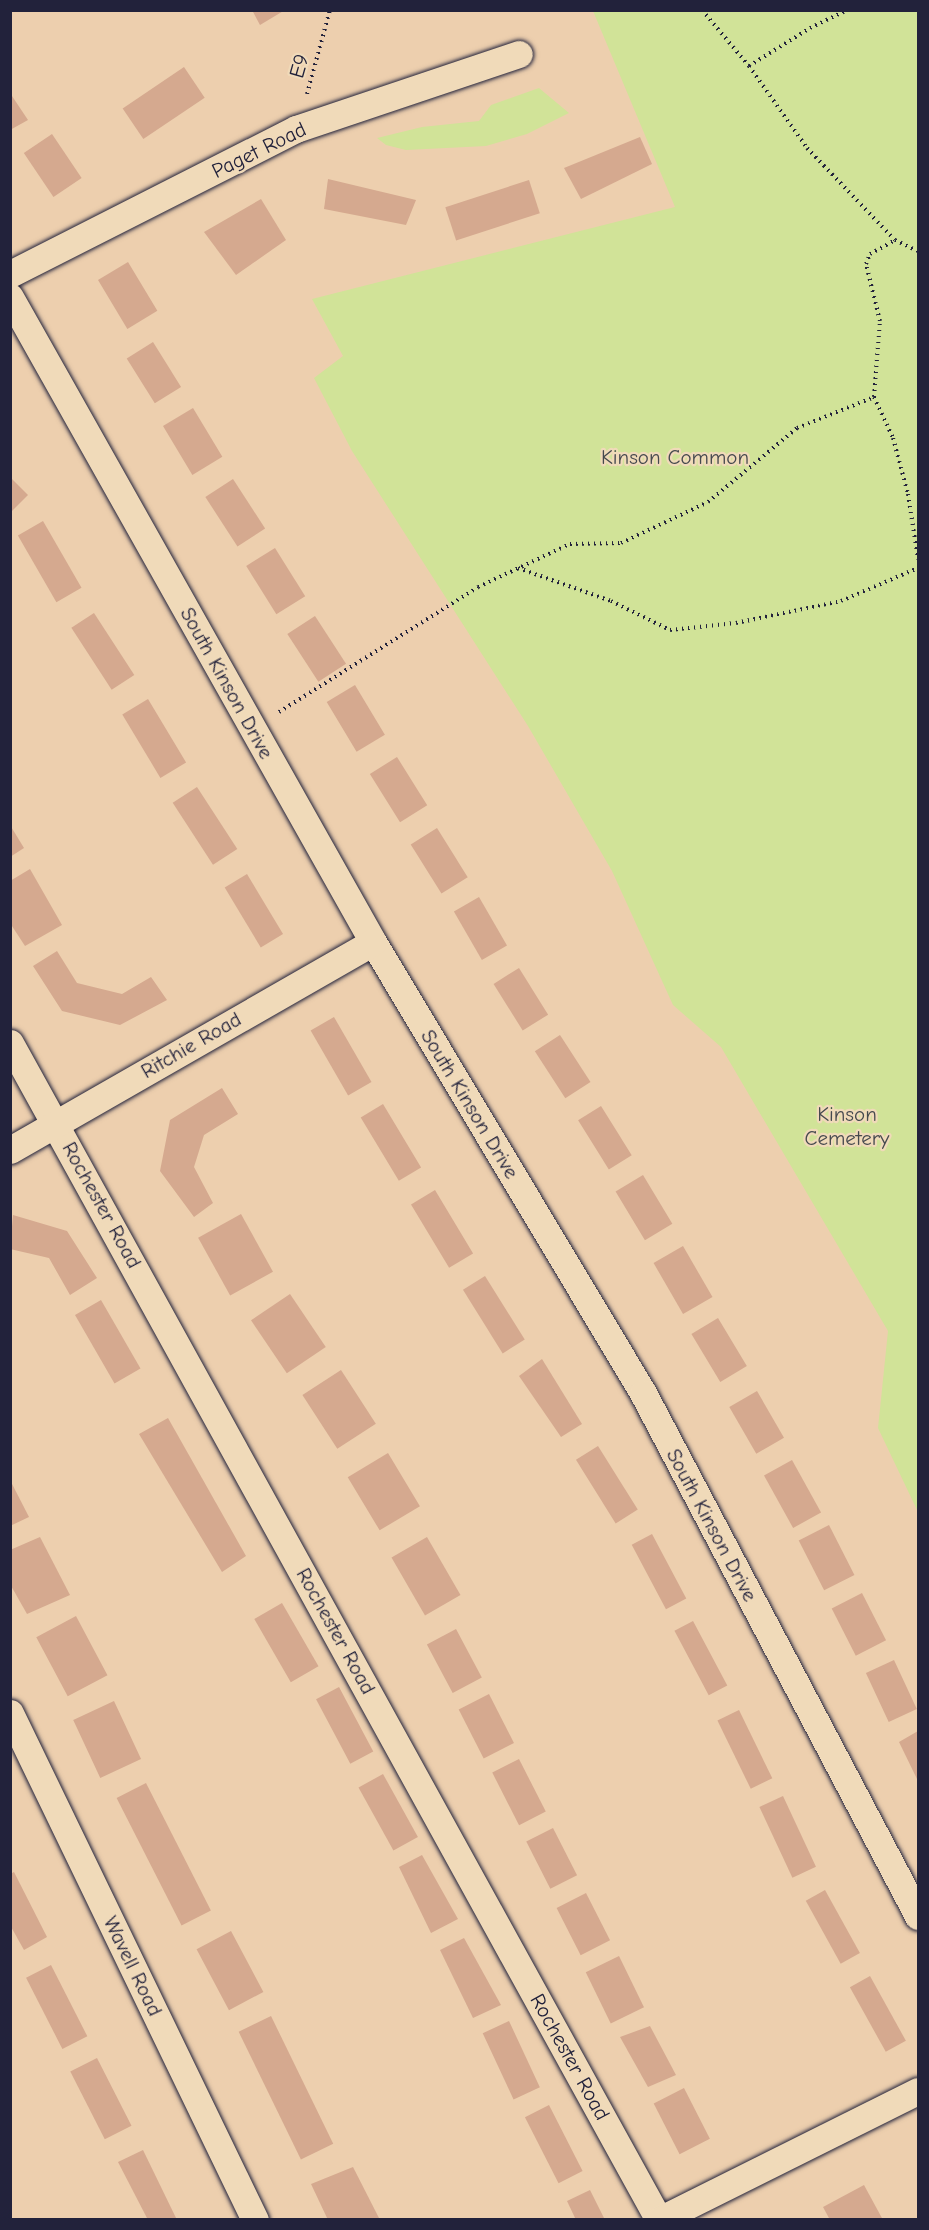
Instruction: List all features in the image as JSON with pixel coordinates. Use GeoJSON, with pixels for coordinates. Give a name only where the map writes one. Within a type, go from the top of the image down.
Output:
{"type":"FeatureCollection","features":[{"type":"Feature","properties":{"kind":"street","name":"Paget Road"},"geometry":{"type":"LineString","coordinates":[[10,274],[297,129],[519,54]]}},
{"type":"Feature","properties":{"kind":"street","name":"South Kinson Drive"},"geometry":{"type":"LineString","coordinates":[[10,297],[373,942],[643,1393],[918,1916]]}},
{"type":"Feature","properties":{"kind":"street","name":"Ritchie Road"},"geometry":{"type":"LineString","coordinates":[[10,1150],[373,942]]}},
{"type":"Feature","properties":{"kind":"street","name":"Rochester Road"},"geometry":{"type":"LineString","coordinates":[[10,1043],[56,1122],[659,2220]]}},
{"type":"Feature","properties":{"kind":"street","name":"Wavell Road"},"geometry":{"type":"LineString","coordinates":[[10,1713],[255,2220]]}},
{"type":"Feature","properties":{"kind":"street"},"geometry":{"type":"LineString","coordinates":[[659,2220],[918,2091]]}},
{"type":"Feature","properties":{"kind":"path","name":"E9"},"geometry":{"type":"LineString","coordinates":[[297,129],[330,10]]}},
{"type":"Feature","properties":{"kind":"path"},"geometry":{"type":"LineString","coordinates":[[702,10],[749,66],[807,148],[896,240],[918,251]]}},
{"type":"Feature","properties":{"kind":"path"},"geometry":{"type":"LineString","coordinates":[[749,66],[846,10]]}},
{"type":"Feature","properties":{"kind":"path"},"geometry":{"type":"LineString","coordinates":[[896,240],[870,254],[866,264],[880,321],[874,397],[893,438],[917,541],[918,559]]}},
{"type":"Feature","properties":{"kind":"path"},"geometry":{"type":"LineString","coordinates":[[253,729],[478,587],[570,544],[621,543],[708,502],[797,428],[874,397]]}},
{"type":"Feature","properties":{"kind":"path"},"geometry":{"type":"LineString","coordinates":[[518,568],[611,601],[670,630],[736,623],[841,601],[918,568]]}},
{"type":"Feature","properties":{"kind":"green space","name":"Kinson Common"},"geometry":{"type":"Polygon","coordinates":[[[593,11],[918,11],[918,1512],[878,1428],[888,1331],[721,1047],[673,1005],[612,871],[528,726],[352,451],[314,378],[343,356],[312,299],[675,207],[593,11]]]}},
{"type":"Feature","properties":{"kind":"green space"},"geometry":{"type":"Polygon","coordinates":[[[539,88],[569,113],[527,134],[486,146],[406,150],[386,145],[377,138],[422,127],[479,121],[491,105],[539,88]]]}},
{"type":"Feature","properties":{"kind":"building"},"geometry":{"type":"Polygon","coordinates":[[[252,10],[285,10],[260,25],[252,10]]]}},
{"type":"Feature","properties":{"kind":"building"},"geometry":{"type":"Polygon","coordinates":[[[184,67],[205,98],[143,139],[123,108],[184,67]]]}},
{"type":"Feature","properties":{"kind":"building"},"geometry":{"type":"Polygon","coordinates":[[[10,93],[28,120],[10,130],[10,93]]]}},
{"type":"Feature","properties":{"kind":"building"},"geometry":{"type":"Polygon","coordinates":[[[52,134],[82,178],[53,197],[24,153],[52,134]]]}},
{"type":"Feature","properties":{"kind":"building"},"geometry":{"type":"Polygon","coordinates":[[[640,137],[652,164],[581,199],[564,168],[640,137]]]}},
{"type":"Feature","properties":{"kind":"building"},"geometry":{"type":"Polygon","coordinates":[[[328,179],[416,200],[406,225],[324,209],[328,179]]]}},
{"type":"Feature","properties":{"kind":"building"},"geometry":{"type":"Polygon","coordinates":[[[529,180],[540,213],[456,240],[445,207],[529,180]]]}},
{"type":"Feature","properties":{"kind":"building"},"geometry":{"type":"Polygon","coordinates":[[[261,199],[286,240],[236,275],[204,232],[261,199]]]}},
{"type":"Feature","properties":{"kind":"building"},"geometry":{"type":"Polygon","coordinates":[[[128,262],[157,311],[127,329],[98,280],[128,262]]]}},
{"type":"Feature","properties":{"kind":"building"},"geometry":{"type":"Polygon","coordinates":[[[153,342],[181,387],[155,403],[127,358],[153,342]]]}},
{"type":"Feature","properties":{"kind":"building"},"geometry":{"type":"Polygon","coordinates":[[[193,408],[222,457],[192,475],[163,426],[193,408]]]}},
{"type":"Feature","properties":{"kind":"building"},"geometry":{"type":"Polygon","coordinates":[[[10,477],[28,495],[10,513],[10,477]]]}},
{"type":"Feature","properties":{"kind":"building"},"geometry":{"type":"Polygon","coordinates":[[[233,479],[265,528],[237,546],[205,497],[233,479]]]}},
{"type":"Feature","properties":{"kind":"building"},"geometry":{"type":"Polygon","coordinates":[[[43,521],[82,588],[56,602],[18,536],[43,521]]]}},
{"type":"Feature","properties":{"kind":"building"},"geometry":{"type":"Polygon","coordinates":[[[275,548],[305,596],[276,614],[246,566],[275,548]]]}},
{"type":"Feature","properties":{"kind":"building"},"geometry":{"type":"Polygon","coordinates":[[[94,613],[134,675],[112,690],[71,628],[94,613]]]}},
{"type":"Feature","properties":{"kind":"building"},"geometry":{"type":"Polygon","coordinates":[[[315,616],[346,664],[318,682],[287,634],[315,616]]]}},
{"type":"Feature","properties":{"kind":"building"},"geometry":{"type":"Polygon","coordinates":[[[355,685],[385,735],[357,752],[327,702],[355,685]]]}},
{"type":"Feature","properties":{"kind":"building"},"geometry":{"type":"Polygon","coordinates":[[[148,699],[186,762],[160,778],[122,714],[148,699]]]}},
{"type":"Feature","properties":{"kind":"building"},"geometry":{"type":"Polygon","coordinates":[[[397,757],[427,805],[400,822],[370,774],[397,757]]]}},
{"type":"Feature","properties":{"kind":"building"},"geometry":{"type":"Polygon","coordinates":[[[197,787],[237,849],[213,865],[173,803],[197,787]]]}},
{"type":"Feature","properties":{"kind":"building"},"geometry":{"type":"Polygon","coordinates":[[[10,825],[24,848],[10,857],[10,825]]]}},
{"type":"Feature","properties":{"kind":"building"},"geometry":{"type":"Polygon","coordinates":[[[437,828],[468,877],[441,894],[411,844],[437,828]]]}},
{"type":"Feature","properties":{"kind":"building"},"geometry":{"type":"Polygon","coordinates":[[[30,869],[62,925],[25,946],[10,923],[10,881],[30,869]]]}},
{"type":"Feature","properties":{"kind":"building"},"geometry":{"type":"Polygon","coordinates":[[[247,874],[283,934],[261,947],[225,887],[247,874]]]}},
{"type":"Feature","properties":{"kind":"building"},"geometry":{"type":"Polygon","coordinates":[[[479,897],[507,945],[482,960],[454,912],[479,897]]]}},
{"type":"Feature","properties":{"kind":"building"},"geometry":{"type":"Polygon","coordinates":[[[57,951],[77,983],[122,994],[151,977],[167,1000],[120,1025],[62,1011],[33,966],[57,951]]]}},
{"type":"Feature","properties":{"kind":"building"},"geometry":{"type":"Polygon","coordinates":[[[519,968],[548,1015],[523,1031],[494,984],[519,968]]]}},
{"type":"Feature","properties":{"kind":"building"},"geometry":{"type":"Polygon","coordinates":[[[334,1017],[372,1082],[348,1095],[311,1030],[334,1017]]]}},
{"type":"Feature","properties":{"kind":"building"},"geometry":{"type":"Polygon","coordinates":[[[560,1035],[590,1082],[565,1098],[535,1051],[560,1035]]]}},
{"type":"Feature","properties":{"kind":"building"},"geometry":{"type":"Polygon","coordinates":[[[222,1088],[238,1114],[204,1135],[194,1167],[213,1203],[194,1217],[160,1171],[170,1120],[222,1088]]]}},
{"type":"Feature","properties":{"kind":"building"},"geometry":{"type":"Polygon","coordinates":[[[383,1104],[421,1167],[399,1181],[361,1117],[383,1104]]]}},
{"type":"Feature","properties":{"kind":"building"},"geometry":{"type":"Polygon","coordinates":[[[601,1106],[632,1155],[609,1169],[578,1120],[601,1106]]]}},
{"type":"Feature","properties":{"kind":"building"},"geometry":{"type":"Polygon","coordinates":[[[643,1175],[672,1224],[645,1240],[616,1191],[643,1175]]]}},
{"type":"Feature","properties":{"kind":"building"},"geometry":{"type":"Polygon","coordinates":[[[435,1190],[473,1253],[449,1268],[411,1204],[435,1190]]]}},
{"type":"Feature","properties":{"kind":"building"},"geometry":{"type":"Polygon","coordinates":[[[241,1214],[273,1272],[230,1295],[198,1238],[241,1214]]]}},
{"type":"Feature","properties":{"kind":"building"},"geometry":{"type":"Polygon","coordinates":[[[13,1215],[67,1231],[97,1278],[70,1295],[49,1258],[10,1249],[13,1215]]]}},
{"type":"Feature","properties":{"kind":"building"},"geometry":{"type":"Polygon","coordinates":[[[683,1246],[712,1297],[683,1314],[654,1263],[683,1246]]]}},
{"type":"Feature","properties":{"kind":"building"},"geometry":{"type":"Polygon","coordinates":[[[485,1276],[525,1340],[503,1353],[463,1290],[485,1276]]]}},
{"type":"Feature","properties":{"kind":"building"},"geometry":{"type":"Polygon","coordinates":[[[290,1294],[326,1347],[287,1373],[251,1320],[290,1294]]]}},
{"type":"Feature","properties":{"kind":"building"},"geometry":{"type":"Polygon","coordinates":[[[101,1300],[140,1368],[115,1383],[75,1315],[101,1300]]]}},
{"type":"Feature","properties":{"kind":"building"},"geometry":{"type":"Polygon","coordinates":[[[718,1318],[747,1366],[720,1382],[691,1334],[718,1318]]]}},
{"type":"Feature","properties":{"kind":"building"},"geometry":{"type":"Polygon","coordinates":[[[542,1359],[582,1424],[561,1437],[519,1376],[542,1359]]]}},
{"type":"Feature","properties":{"kind":"building"},"geometry":{"type":"Polygon","coordinates":[[[341,1370],[376,1424],[337,1449],[302,1395],[341,1370]]]}},
{"type":"Feature","properties":{"kind":"building"},"geometry":{"type":"Polygon","coordinates":[[[757,1391],[784,1438],[756,1454],[729,1407],[757,1391]]]}},
{"type":"Feature","properties":{"kind":"building"},"geometry":{"type":"Polygon","coordinates":[[[168,1418],[246,1556],[222,1572],[139,1434],[168,1418]]]}},
{"type":"Feature","properties":{"kind":"building"},"geometry":{"type":"Polygon","coordinates":[[[598,1446],[638,1510],[616,1523],[576,1460],[598,1446]]]}},
{"type":"Feature","properties":{"kind":"building"},"geometry":{"type":"Polygon","coordinates":[[[388,1453],[420,1506],[380,1530],[348,1477],[388,1453]]]}},
{"type":"Feature","properties":{"kind":"building"},"geometry":{"type":"Polygon","coordinates":[[[792,1460],[821,1512],[793,1528],[764,1476],[792,1460]]]}},
{"type":"Feature","properties":{"kind":"building"},"geometry":{"type":"Polygon","coordinates":[[[10,1480],[29,1517],[10,1526],[10,1480]]]}},
{"type":"Feature","properties":{"kind":"building"},"geometry":{"type":"Polygon","coordinates":[[[829,1525],[854,1575],[824,1590],[799,1540],[829,1525]]]}},
{"type":"Feature","properties":{"kind":"building"},"geometry":{"type":"Polygon","coordinates":[[[652,1534],[686,1598],[666,1609],[632,1545],[652,1534]]]}},
{"type":"Feature","properties":{"kind":"building"},"geometry":{"type":"Polygon","coordinates":[[[40,1537],[70,1595],[27,1614],[10,1584],[10,1550],[40,1537]]]}},
{"type":"Feature","properties":{"kind":"building"},"geometry":{"type":"Polygon","coordinates":[[[427,1537],[460,1595],[425,1616],[391,1558],[427,1537]]]}},
{"type":"Feature","properties":{"kind":"building"},"geometry":{"type":"Polygon","coordinates":[[[862,1593],[886,1640],[856,1656],[832,1608],[862,1593]]]}},
{"type":"Feature","properties":{"kind":"building"},"geometry":{"type":"Polygon","coordinates":[[[282,1603],[318,1666],[291,1682],[254,1619],[282,1603]]]}},
{"type":"Feature","properties":{"kind":"building"},"geometry":{"type":"Polygon","coordinates":[[[76,1616],[107,1675],[68,1696],[36,1637],[76,1616]]]}},
{"type":"Feature","properties":{"kind":"building"},"geometry":{"type":"Polygon","coordinates":[[[693,1621],[727,1685],[709,1695],[674,1631],[693,1621]]]}},
{"type":"Feature","properties":{"kind":"building"},"geometry":{"type":"Polygon","coordinates":[[[456,1629],[482,1678],[453,1693],[427,1644],[456,1629]]]}},
{"type":"Feature","properties":{"kind":"building"},"geometry":{"type":"Polygon","coordinates":[[[894,1660],[917,1709],[889,1722],[866,1673],[894,1660]]]}},
{"type":"Feature","properties":{"kind":"building"},"geometry":{"type":"Polygon","coordinates":[[[339,1687],[373,1751],[350,1764],[316,1699],[339,1687]]]}},
{"type":"Feature","properties":{"kind":"building"},"geometry":{"type":"Polygon","coordinates":[[[489,1694],[514,1743],[484,1758],[459,1709],[489,1694]]]}},
{"type":"Feature","properties":{"kind":"building"},"geometry":{"type":"Polygon","coordinates":[[[114,1701],[141,1759],[100,1778],[73,1720],[114,1701]]]}},
{"type":"Feature","properties":{"kind":"building"},"geometry":{"type":"Polygon","coordinates":[[[739,1710],[772,1778],[751,1789],[717,1721],[739,1710]]]}},
{"type":"Feature","properties":{"kind":"building"},"geometry":{"type":"Polygon","coordinates":[[[918,1731],[918,1781],[899,1742],[918,1731]]]}},
{"type":"Feature","properties":{"kind":"building"},"geometry":{"type":"Polygon","coordinates":[[[519,1759],[546,1812],[519,1825],[492,1773],[519,1759]]]}},
{"type":"Feature","properties":{"kind":"building"},"geometry":{"type":"Polygon","coordinates":[[[383,1774],[418,1837],[393,1851],[359,1788],[383,1774]]]}},
{"type":"Feature","properties":{"kind":"building"},"geometry":{"type":"Polygon","coordinates":[[[146,1783],[211,1910],[182,1925],[117,1798],[146,1783]]]}},
{"type":"Feature","properties":{"kind":"building"},"geometry":{"type":"Polygon","coordinates":[[[783,1796],[816,1867],[792,1878],[759,1807],[783,1796]]]}},
{"type":"Feature","properties":{"kind":"building"},"geometry":{"type":"Polygon","coordinates":[[[553,1828],[577,1875],[550,1889],[526,1842],[553,1828]]]}},
{"type":"Feature","properties":{"kind":"building"},"geometry":{"type":"Polygon","coordinates":[[[422,1855],[458,1919],[431,1933],[399,1867],[422,1855]]]}},
{"type":"Feature","properties":{"kind":"building"},"geometry":{"type":"Polygon","coordinates":[[[14,1872],[47,1937],[24,1950],[10,1925],[10,1874],[14,1872]]]}},
{"type":"Feature","properties":{"kind":"building"},"geometry":{"type":"Polygon","coordinates":[[[825,1890],[860,1953],[841,1964],[806,1901],[825,1890]]]}},
{"type":"Feature","properties":{"kind":"building"},"geometry":{"type":"Polygon","coordinates":[[[586,1893],[610,1940],[581,1955],[557,1908],[586,1893]]]}},
{"type":"Feature","properties":{"kind":"building"},"geometry":{"type":"Polygon","coordinates":[[[231,1931],[263,1992],[229,2010],[197,1949],[231,1931]]]}},
{"type":"Feature","properties":{"kind":"building"},"geometry":{"type":"Polygon","coordinates":[[[464,1938],[501,2005],[473,2018],[440,1950],[464,1938]]]}},
{"type":"Feature","properties":{"kind":"building"},"geometry":{"type":"Polygon","coordinates":[[[619,1956],[644,2007],[611,2023],[586,1972],[619,1956]]]}},
{"type":"Feature","properties":{"kind":"building"},"geometry":{"type":"Polygon","coordinates":[[[51,1965],[87,2036],[62,2049],[26,1978],[51,1965]]]}},
{"type":"Feature","properties":{"kind":"building"},"geometry":{"type":"Polygon","coordinates":[[[870,1976],[906,2041],[886,2052],[850,1987],[870,1976]]]}},
{"type":"Feature","properties":{"kind":"building"},"geometry":{"type":"Polygon","coordinates":[[[271,2016],[333,2144],[301,2159],[239,2032],[271,2016]]]}},
{"type":"Feature","properties":{"kind":"building"},"geometry":{"type":"Polygon","coordinates":[[[509,2021],[540,2087],[514,2099],[483,2033],[509,2021]]]}},
{"type":"Feature","properties":{"kind":"building"},"geometry":{"type":"Polygon","coordinates":[[[650,2026],[676,2075],[648,2087],[620,2037],[650,2026]]]}},
{"type":"Feature","properties":{"kind":"building"},"geometry":{"type":"Polygon","coordinates":[[[97,2058],[132,2126],[105,2139],[70,2072],[97,2058]]]}},
{"type":"Feature","properties":{"kind":"building"},"geometry":{"type":"Polygon","coordinates":[[[684,2088],[710,2139],[680,2154],[654,2103],[684,2088]]]}},
{"type":"Feature","properties":{"kind":"building"},"geometry":{"type":"Polygon","coordinates":[[[549,2105],[583,2171],[559,2183],[525,2117],[549,2105]]]}},
{"type":"Feature","properties":{"kind":"building"},"geometry":{"type":"Polygon","coordinates":[[[143,2150],[177,2220],[148,2220],[118,2162],[143,2150]]]}},
{"type":"Feature","properties":{"kind":"building"},"geometry":{"type":"Polygon","coordinates":[[[353,2167],[380,2220],[328,2220],[311,2184],[353,2167]]]}},
{"type":"Feature","properties":{"kind":"building"},"geometry":{"type":"Polygon","coordinates":[[[864,2185],[883,2220],[830,2220],[823,2207],[864,2185]]]}},
{"type":"Feature","properties":{"kind":"building"},"geometry":{"type":"Polygon","coordinates":[[[590,2190],[605,2220],[576,2220],[567,2201],[590,2190]]]}},
{"type":"Feature","properties":{"kind":"park label","name":"Kinson Cemetery"},"geometry":{"type":"Point","coordinates":[847,1126]}}]}
